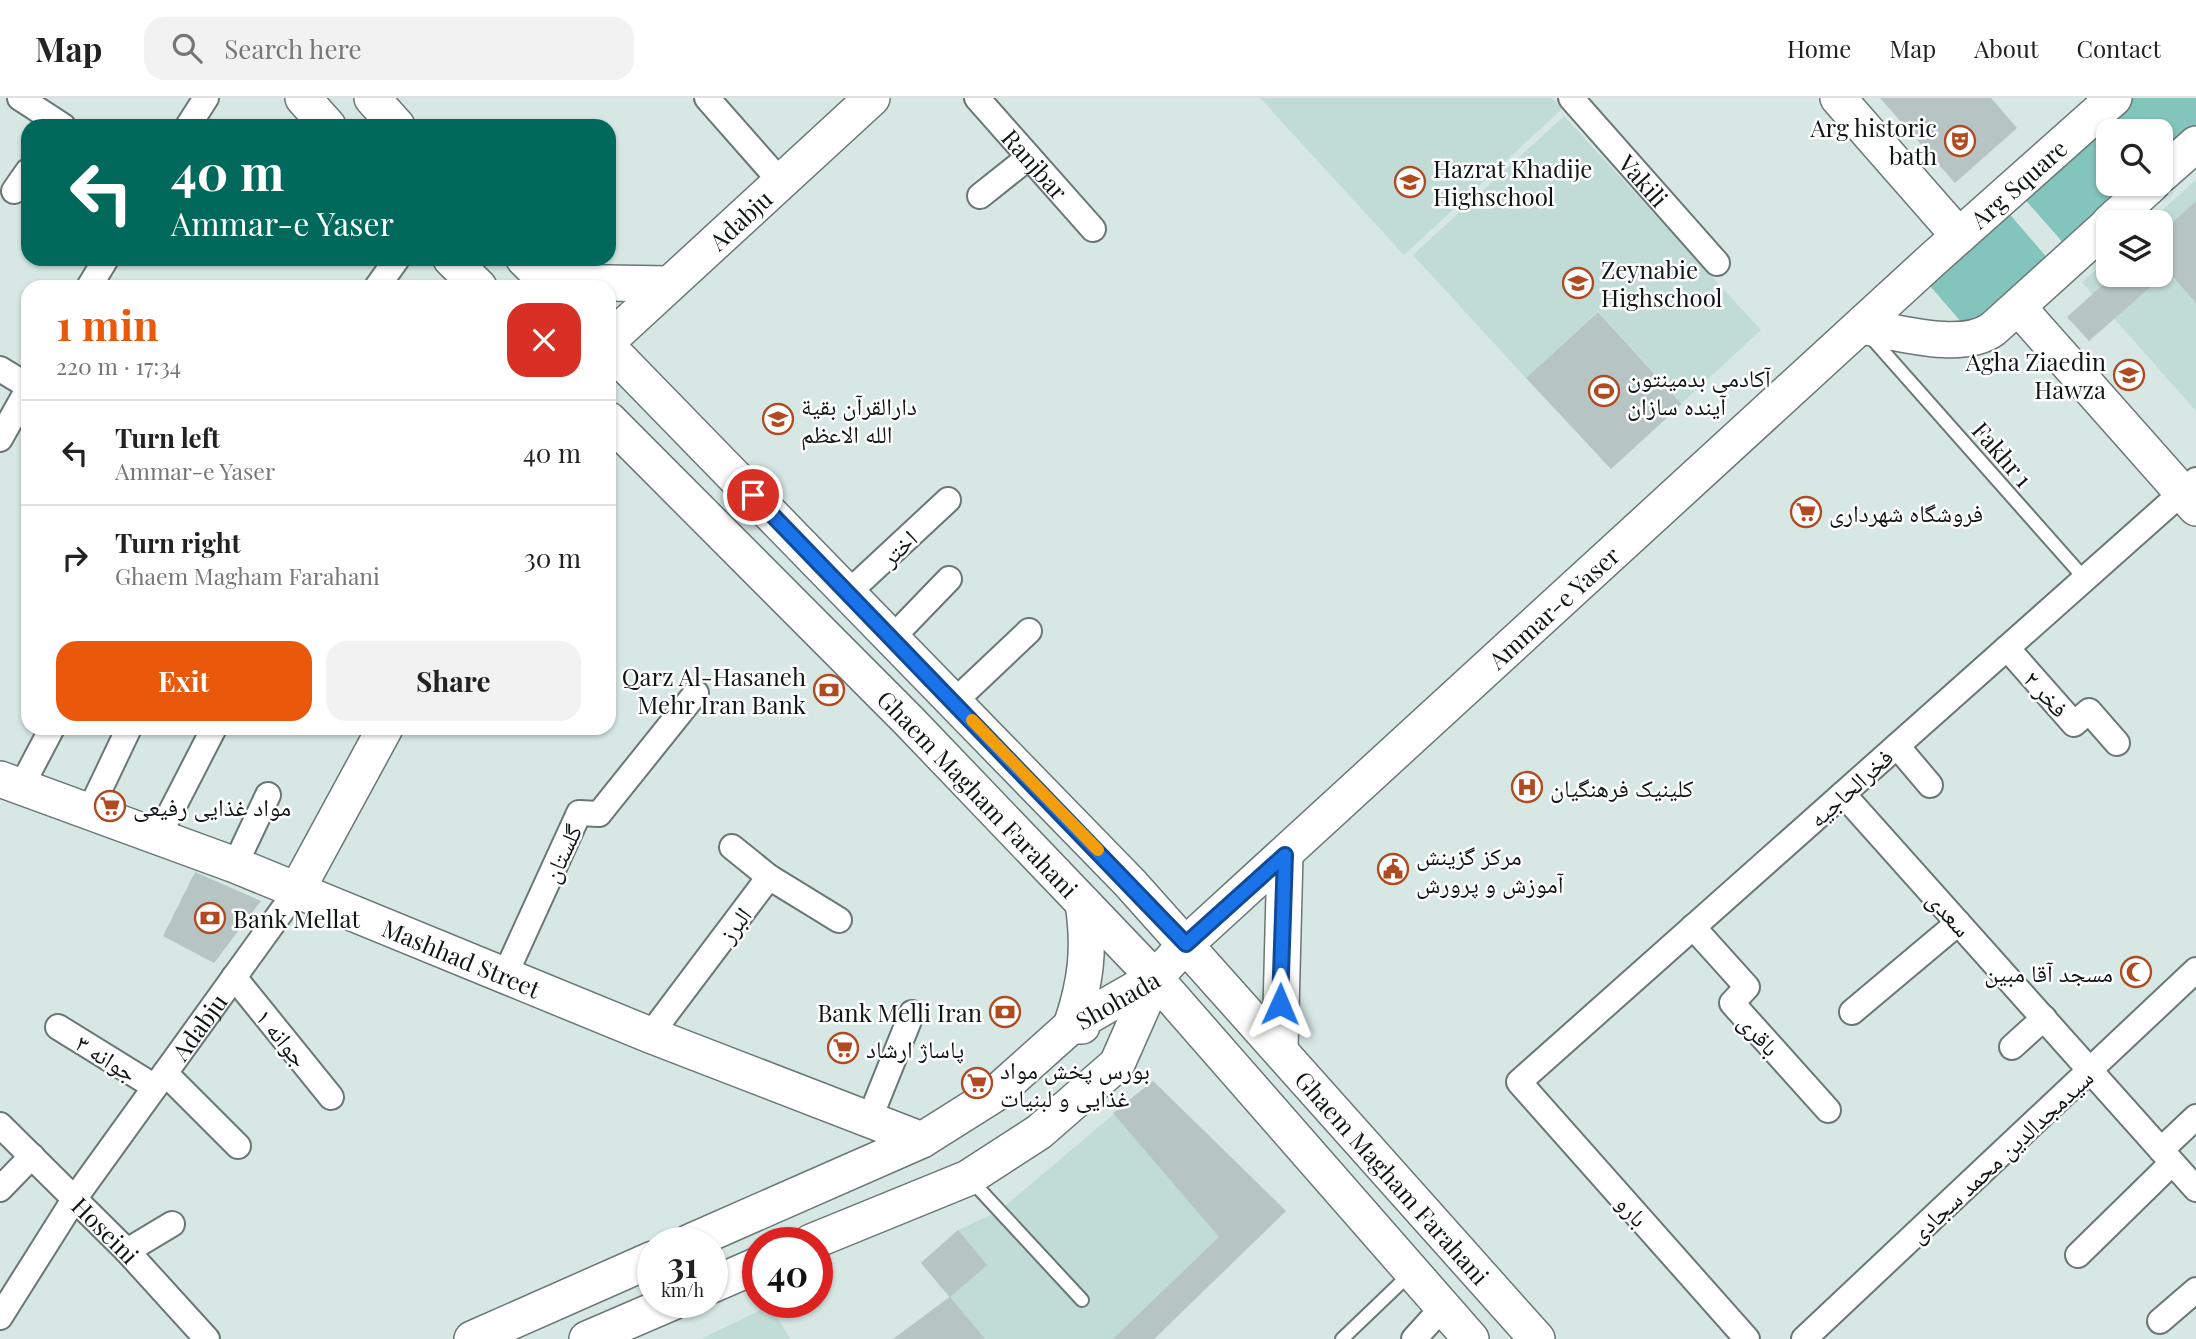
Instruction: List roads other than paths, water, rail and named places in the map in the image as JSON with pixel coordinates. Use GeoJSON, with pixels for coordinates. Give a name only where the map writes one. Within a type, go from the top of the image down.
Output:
{"type":"FeatureCollection","features":[{"type":"Feature","properties":{"kind":"main road"},"geometry":{"type":"LineString","coordinates":[[303,98],[322,119]]}},
{"type":"Feature","properties":{"kind":"main road"},"geometry":{"type":"LineString","coordinates":[[372,98],[391,119]]}},
{"type":"Feature","properties":{"kind":"main road","name":"Adabju"},"geometry":{"type":"LineString","coordinates":[[616,334],[872,98]]}},
{"type":"Feature","properties":{"kind":"main road"},"geometry":{"type":"LineString","coordinates":[[1838,98],[1959,236]]}},
{"type":"Feature","properties":{"kind":"main road","name":"Arg Square"},"geometry":{"type":"LineString","coordinates":[[1922,270],[2114,98]]}},
{"type":"Feature","properties":{"kind":"main road"},"geometry":{"type":"LineString","coordinates":[[2173,164],[2196,144]]}},
{"type":"Feature","properties":{"kind":"main road"},"geometry":{"type":"LineString","coordinates":[[2123,210],[2139,196]]}},
{"type":"Feature","properties":{"kind":"main road"},"geometry":{"type":"LineString","coordinates":[[1861,326],[1961,341],[1978,338],[2018,307],[2096,235]]}},
{"type":"Feature","properties":{"kind":"main road"},"geometry":{"type":"LineString","coordinates":[[458,266],[472,280]]}},
{"type":"Feature","properties":{"kind":"main road","name":"Ammar-e Yaser"},"geometry":{"type":"LineString","coordinates":[[1154,978],[1186,944],[1922,270]]}},
{"type":"Feature","properties":{"kind":"main road"},"geometry":{"type":"LineString","coordinates":[[541,276],[598,280]]}},
{"type":"Feature","properties":{"kind":"main road"},"geometry":{"type":"LineString","coordinates":[[616,281],[669,285]]}},
{"type":"Feature","properties":{"kind":"main road"},"geometry":{"type":"LineString","coordinates":[[2018,307],[2191,494]]}},
{"type":"Feature","properties":{"kind":"main road","name":"Ghaem Magham Farahani"},"geometry":{"type":"LineString","coordinates":[[616,355],[1186,944],[1537,1339]]}},
{"type":"Feature","properties":{"kind":"main road","name":"Ghaem Magham Farahani"},"geometry":{"type":"LineString","coordinates":[[616,426],[909,721],[1154,978],[1471,1339]]}},
{"type":"Feature","properties":{"kind":"main road","name":"Adabju"},"geometry":{"type":"LineString","coordinates":[[297,890],[381,735]]}},
{"type":"Feature","properties":{"kind":"main road","name":"Mashhad Street"},"geometry":{"type":"LineString","coordinates":[[10,783],[235,865],[650,1035],[922,1140]]}},
{"type":"Feature","properties":{"kind":"main road"},"geometry":{"type":"LineString","coordinates":[[1280,1049],[1285,855]]}},
{"type":"Feature","properties":{"kind":"main road"},"geometry":{"type":"LineString","coordinates":[[1083,903],[1088,939],[1087,973],[1071,1026],[1092,1027],[1104,1032],[1114,1045],[1117,1064]]}},
{"type":"Feature","properties":{"kind":"main road","name":"Shohada"},"geometry":{"type":"LineString","coordinates":[[724,1227],[922,1140],[995,1094],[1071,1026],[1154,978]]}},
{"type":"Feature","properties":{"kind":"main road","name":"Shohada"},"geometry":{"type":"LineString","coordinates":[[833,1233],[968,1178],[1039,1132],[1117,1064],[1154,978]]}},
{"type":"Feature","properties":{"kind":"main road"},"geometry":{"type":"LineString","coordinates":[[472,1339],[637,1266]]}},
{"type":"Feature","properties":{"kind":"main road"},"geometry":{"type":"LineString","coordinates":[[587,1339],[637,1317]]}},
{"type":"Feature","properties":{"kind":"street"},"geometry":{"type":"LineString","coordinates":[[20,98],[51,119]]}},
{"type":"Feature","properties":{"kind":"street"},"geometry":{"type":"LineString","coordinates":[[192,119],[206,98]]}},
{"type":"Feature","properties":{"kind":"street"},"geometry":{"type":"LineString","coordinates":[[707,98],[781,182]]}},
{"type":"Feature","properties":{"kind":"street","name":"Ranjbar"},"geometry":{"type":"LineString","coordinates":[[977,98],[1093,229]]}},
{"type":"Feature","properties":{"kind":"street","name":"Vakili"},"geometry":{"type":"LineString","coordinates":[[1571,98],[1717,263]]}},
{"type":"Feature","properties":{"kind":"street"},"geometry":{"type":"LineString","coordinates":[[980,196],[1029,157]]}},
{"type":"Feature","properties":{"kind":"street"},"geometry":{"type":"LineString","coordinates":[[0,369],[21,383]]}},
{"type":"Feature","properties":{"kind":"street"},"geometry":{"type":"LineString","coordinates":[[0,439],[21,401]]}},
{"type":"Feature","properties":{"kind":"street","name":"فخرالحاجیه"},"geometry":{"type":"LineString","coordinates":[[1519,1082],[2085,579],[2191,494]]}},
{"type":"Feature","properties":{"kind":"street","name":"اختر"},"geometry":{"type":"LineString","coordinates":[[848,593],[948,500]]}},
{"type":"Feature","properties":{"kind":"street"},"geometry":{"type":"LineString","coordinates":[[892,638],[949,579]]}},
{"type":"Feature","properties":{"kind":"street"},"geometry":{"type":"LineString","coordinates":[[954,702],[1028,631]]}},
{"type":"Feature","properties":{"kind":"street","name":"فخر ۲"},"geometry":{"type":"LineString","coordinates":[[2007,648],[2074,724],[2089,711],[2117,743]]}},
{"type":"Feature","properties":{"kind":"street","name":"گلستان"},"geometry":{"type":"LineString","coordinates":[[505,975],[579,813],[599,814],[696,693]]}},
{"type":"Feature","properties":{"kind":"street"},"geometry":{"type":"LineString","coordinates":[[10,783],[47,735]]}},
{"type":"Feature","properties":{"kind":"street"},"geometry":{"type":"LineString","coordinates":[[89,812],[126,735]]}},
{"type":"Feature","properties":{"kind":"street"},"geometry":{"type":"LineString","coordinates":[[158,837],[210,735]]}},
{"type":"Feature","properties":{"kind":"street"},"geometry":{"type":"LineString","coordinates":[[1896,746],[1930,785]]}},
{"type":"Feature","properties":{"kind":"street","name":"سعدی"},"geometry":{"type":"LineString","coordinates":[[1843,794],[2196,1189]]}},
{"type":"Feature","properties":{"kind":"street"},"geometry":{"type":"LineString","coordinates":[[235,865],[268,795]]}},
{"type":"Feature","properties":{"kind":"street"},"geometry":{"type":"LineString","coordinates":[[732,847],[769,877],[839,920]]}},
{"type":"Feature","properties":{"kind":"street","name":"البرز"},"geometry":{"type":"LineString","coordinates":[[650,1035],[769,877]]}},
{"type":"Feature","properties":{"kind":"street","name":"Adabju"},"geometry":{"type":"LineString","coordinates":[[0,1317],[75,1198],[297,890]]}},
{"type":"Feature","properties":{"kind":"street"},"geometry":{"type":"LineString","coordinates":[[1853,1012],[1958,923]]}},
{"type":"Feature","properties":{"kind":"street","name":"باقری"},"geometry":{"type":"LineString","coordinates":[[1693,927],[1747,987],[1732,1003],[1828,1110]]}},
{"type":"Feature","properties":{"kind":"street","name":"سیدمجدالدین محمد سجادی"},"geometry":{"type":"LineString","coordinates":[[1804,1339],[2196,970]]}},
{"type":"Feature","properties":{"kind":"street","name":"جوانه ۱"},"geometry":{"type":"LineString","coordinates":[[234,977],[331,1097]]}},
{"type":"Feature","properties":{"kind":"street"},"geometry":{"type":"LineString","coordinates":[[869,1120],[912,1013]]}},
{"type":"Feature","properties":{"kind":"street"},"geometry":{"type":"LineString","coordinates":[[2012,1047],[2044,1018]]}},
{"type":"Feature","properties":{"kind":"street","name":"جوانه ۳"},"geometry":{"type":"LineString","coordinates":[[58,1027],[160,1080],[238,1146]]}},
{"type":"Feature","properties":{"kind":"street","name":"بارو"},"geometry":{"type":"LineString","coordinates":[[1519,1082],[1747,1339]]}},
{"type":"Feature","properties":{"kind":"street"},"geometry":{"type":"LineString","coordinates":[[2078,1255],[2166,1156],[2196,1117]]}},
{"type":"Feature","properties":{"kind":"street","name":"Hoseini"},"geometry":{"type":"LineString","coordinates":[[0,1125],[127,1251],[206,1339]]}},
{"type":"Feature","properties":{"kind":"street"},"geometry":{"type":"LineString","coordinates":[[0,1189],[32,1156]]}},
{"type":"Feature","properties":{"kind":"street"},"geometry":{"type":"LineString","coordinates":[[127,1251],[172,1224]]}},
{"type":"Feature","properties":{"kind":"street"},"geometry":{"type":"LineString","coordinates":[[2160,1321],[2196,1290]]}},
{"type":"Feature","properties":{"kind":"street"},"geometry":{"type":"LineString","coordinates":[[1414,1339],[1443,1307]]}},
{"type":"Feature","properties":{"kind":"lane","name":"Fakhr 1"},"geometry":{"type":"LineString","coordinates":[[1861,326],[2085,579]]}},
{"type":"Feature","properties":{"kind":"lane"},"geometry":{"type":"LineString","coordinates":[[968,1178],[1082,1300]]}},
{"type":"Feature","properties":{"kind":"lane"},"geometry":{"type":"LineString","coordinates":[[1342,1339],[1412,1272]]}},
{"type":"Feature","properties":{"kind":"place","name":"Arg historic bath"},"geometry":{"type":"Point","coordinates":[1960,141]}},
{"type":"Feature","properties":{"kind":"place","name":"Hazrat Khadije Highschool"},"geometry":{"type":"Point","coordinates":[1410,182]}},
{"type":"Feature","properties":{"kind":"place","name":"Zeynabie Highschool"},"geometry":{"type":"Point","coordinates":[1578,283]}},
{"type":"Feature","properties":{"kind":"place","name":"Agha Ziaedin Hawza"},"geometry":{"type":"Point","coordinates":[2129,375]}},
{"type":"Feature","properties":{"kind":"place","name":"آکادمی بدمینتون آینده سازان"},"geometry":{"type":"Point","coordinates":[1604,391]}},
{"type":"Feature","properties":{"kind":"place","name":"دارالقرآن بقیة الله الاعظم"},"geometry":{"type":"Point","coordinates":[778,419]}},
{"type":"Feature","properties":{"kind":"place","name":"فروشگاه شهرداری"},"geometry":{"type":"Point","coordinates":[1806,512]}},
{"type":"Feature","properties":{"kind":"place","name":"Qarz Al-Hasaneh Mehr Iran Bank"},"geometry":{"type":"Point","coordinates":[829,690]}},
{"type":"Feature","properties":{"kind":"place","name":"کلینیک فرهنگیان"},"geometry":{"type":"Point","coordinates":[1527,787]}},
{"type":"Feature","properties":{"kind":"place","name":"مواد غذایی رفیعی"},"geometry":{"type":"Point","coordinates":[110,806]}},
{"type":"Feature","properties":{"kind":"place","name":"مرکز گزینش آموزش و پرورش"},"geometry":{"type":"Point","coordinates":[1393,869]}},
{"type":"Feature","properties":{"kind":"place","name":"Bank Mellat"},"geometry":{"type":"Point","coordinates":[210,918]}},
{"type":"Feature","properties":{"kind":"place","name":"مسجد آقا مبین"},"geometry":{"type":"Point","coordinates":[2136,972]}},
{"type":"Feature","properties":{"kind":"place","name":"Bank Melli Iran"},"geometry":{"type":"Point","coordinates":[1005,1012]}},
{"type":"Feature","properties":{"kind":"place","name":"پاساژ ارشاد"},"geometry":{"type":"Point","coordinates":[843,1048]}},
{"type":"Feature","properties":{"kind":"place","name":"بورس پخش مواد غذایی و لبنیات"},"geometry":{"type":"Point","coordinates":[977,1083]}}]}
